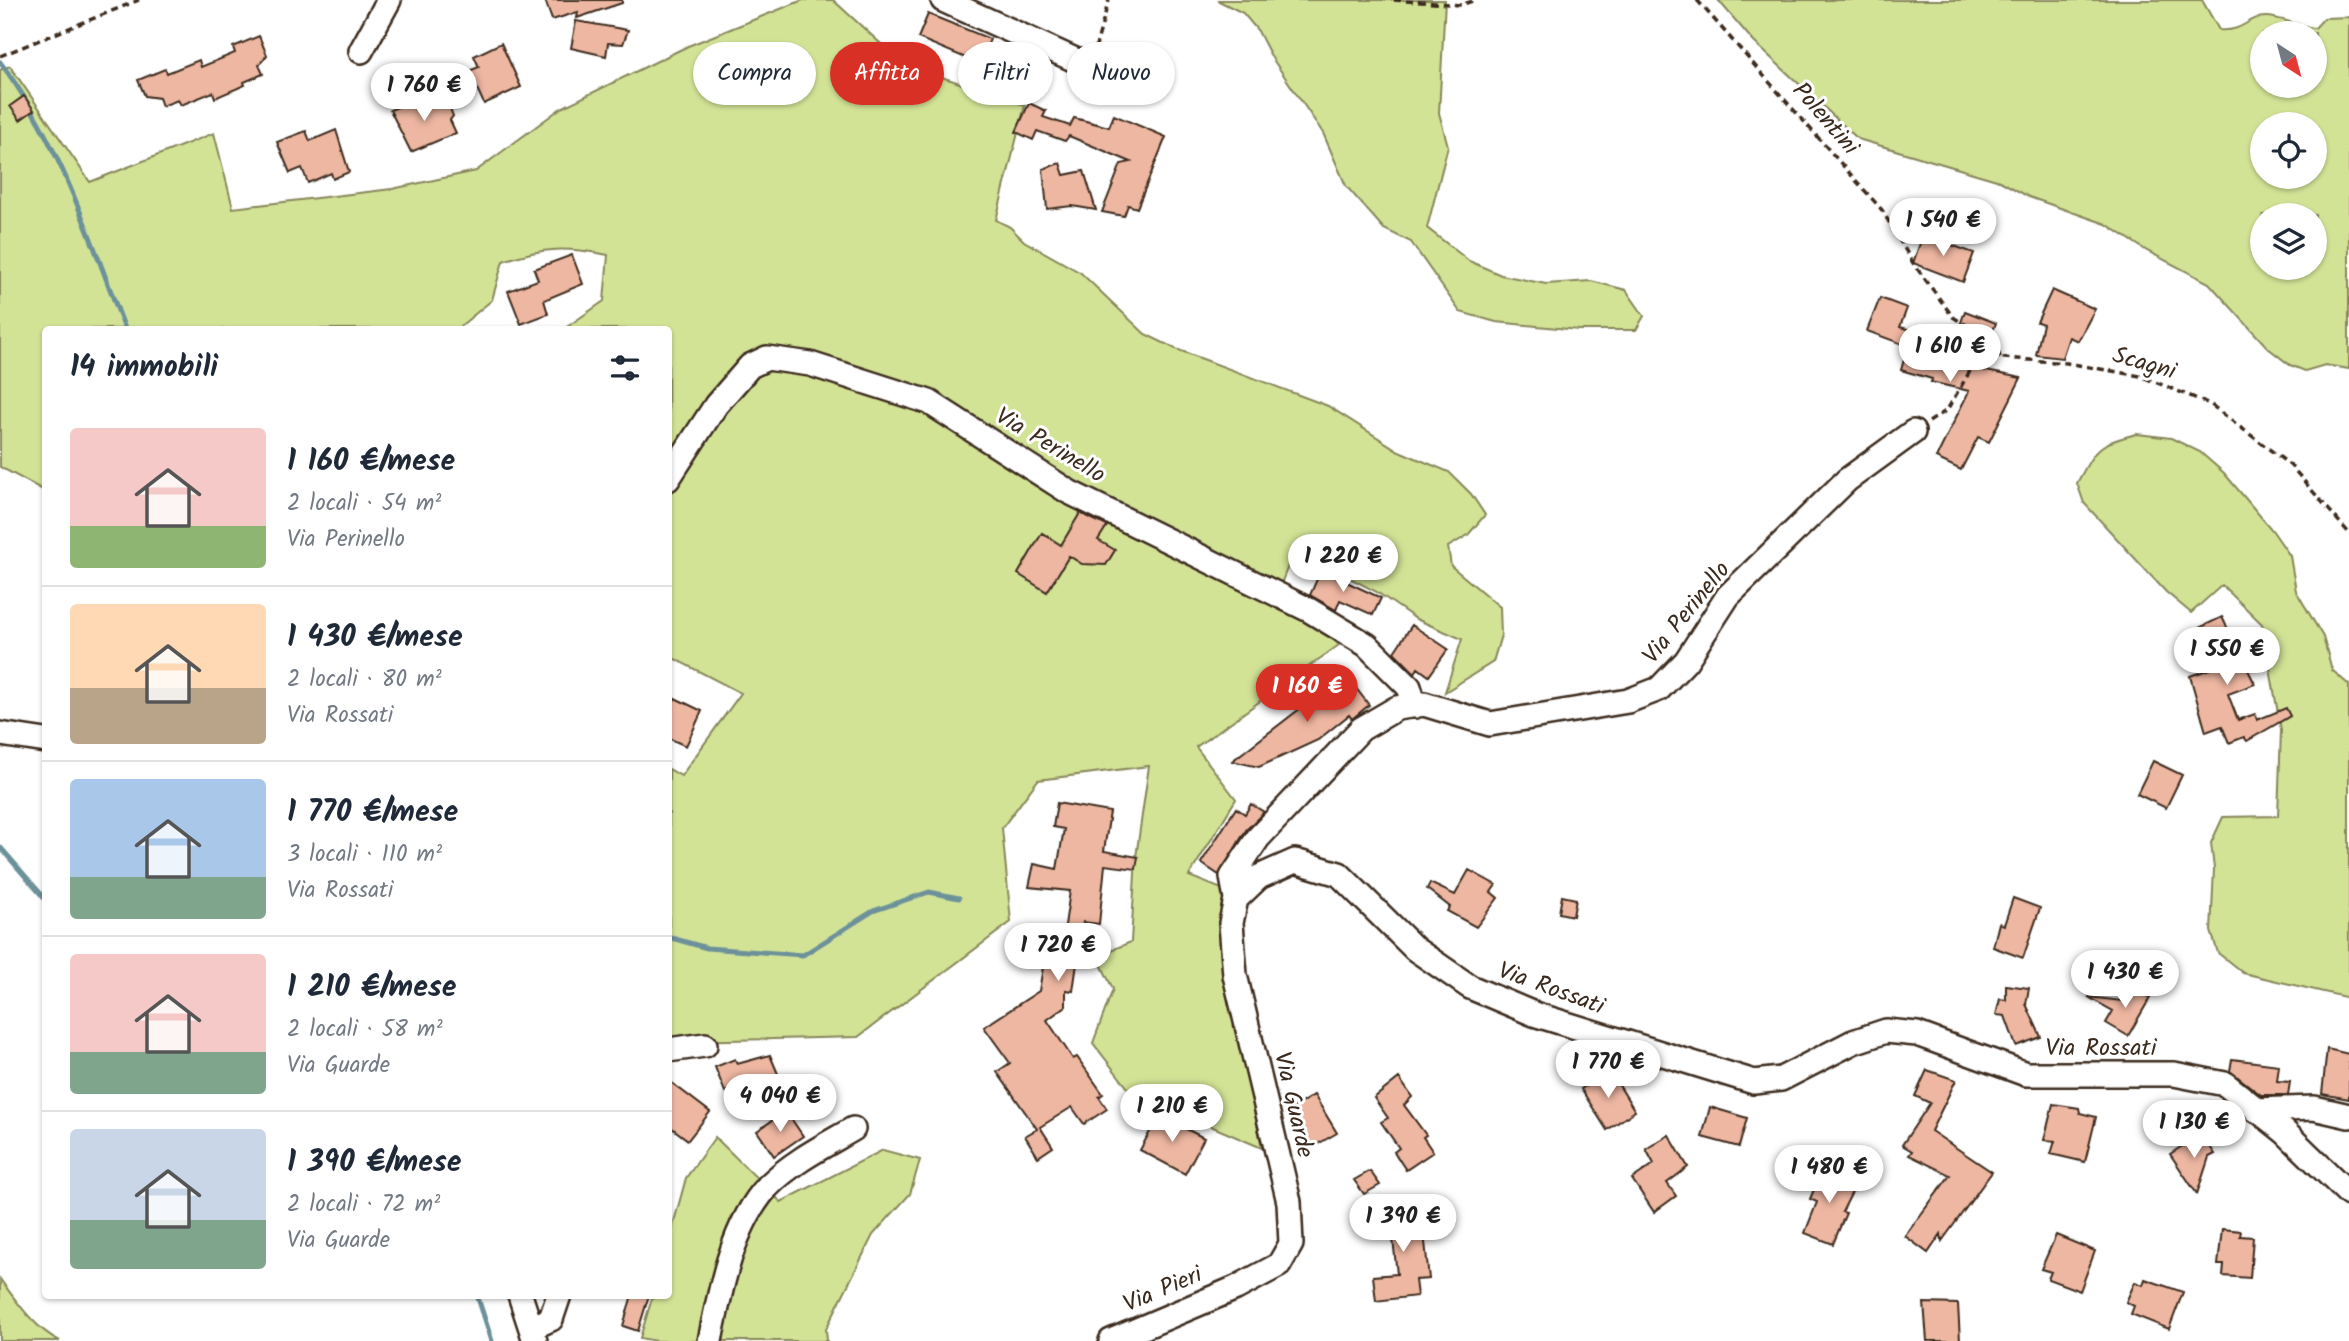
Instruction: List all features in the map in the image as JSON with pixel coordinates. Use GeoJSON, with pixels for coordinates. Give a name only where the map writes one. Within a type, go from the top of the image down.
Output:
{"type":"FeatureCollection","features":[{"type":"Feature","properties":{"kind":"street"},"geometry":{"type":"LineString","coordinates":[[361,51],[389,0]]}},
{"type":"Feature","properties":{"kind":"street"},"geometry":{"type":"LineString","coordinates":[[943,0],[1067,56]]}},
{"type":"Feature","properties":{"kind":"street","name":"Via Perinello"},"geometry":{"type":"LineString","coordinates":[[672,473],[716,405],[750,366],[767,358],[810,364],[929,402],[1069,492],[1309,611],[1367,645],[1409,687],[1415,706]]}},
{"type":"Feature","properties":{"kind":"street","name":"Via Perinello"},"geometry":{"type":"LineString","coordinates":[[1234,903],[1232,877],[1258,838],[1361,729],[1397,708],[1424,704],[1490,724],[1628,701],[1659,689],[1686,661],[1728,596],[1847,480],[1913,432]]}},
{"type":"Feature","properties":{"kind":"street"},"geometry":{"type":"LineString","coordinates":[[0,734],[42,740]]}},
{"type":"Feature","properties":{"kind":"street","name":"Via Rossati"},"geometry":{"type":"LineString","coordinates":[[1234,903],[1259,877],[1295,861],[1339,874],[1415,949],[1470,986],[1534,1014],[1754,1082],[1781,1079],[1853,1042],[1886,1031],[1917,1034],[2026,1074],[2174,1074],[2225,1084],[2285,1132],[2349,1194]]}},
{"type":"Feature","properties":{"kind":"street","name":"Via Guarde"},"geometry":{"type":"LineString","coordinates":[[1234,903],[1235,975],[1289,1202],[1291,1244],[1279,1265],[1236,1288]]}},
{"type":"Feature","properties":{"kind":"street"},"geometry":{"type":"LineString","coordinates":[[672,1049],[705,1045]]}},
{"type":"Feature","properties":{"kind":"street"},"geometry":{"type":"LineString","coordinates":[[2256,1110],[2314,1108],[2349,1116]]}},
{"type":"Feature","properties":{"kind":"street"},"geometry":{"type":"LineString","coordinates":[[710,1341],[717,1306],[736,1244],[747,1219],[767,1188],[789,1168],[853,1129]]}},
{"type":"Feature","properties":{"kind":"street","name":"Via Pieri"},"geometry":{"type":"LineString","coordinates":[[1111,1341],[1236,1288]]}},
{"type":"Feature","properties":{"kind":"street"},"geometry":{"type":"LineString","coordinates":[[521,1299],[533,1334],[551,1318],[558,1299]]}},
{"type":"Feature","properties":{"kind":"path"},"geometry":{"type":"LineString","coordinates":[[0,56],[139,0]]}},
{"type":"Feature","properties":{"kind":"path"},"geometry":{"type":"LineString","coordinates":[[1102,42],[1109,0]]}},
{"type":"Feature","properties":{"kind":"path"},"geometry":{"type":"LineString","coordinates":[[1394,0],[1461,5],[1475,0]]}},
{"type":"Feature","properties":{"kind":"path","name":"Polentini"},"geometry":{"type":"LineString","coordinates":[[1697,0],[1882,210],[1913,263],[1953,317],[1996,343],[2000,358]]}},
{"type":"Feature","properties":{"kind":"path","name":"Scagni"},"geometry":{"type":"LineString","coordinates":[[1913,432],[1947,410],[1979,356],[2067,363],[2140,376],[2210,404],[2290,466],[2349,533]]}},
{"type":"Feature","properties":{"kind":"green space"},"geometry":{"type":"Polygon","coordinates":[[[803,0],[833,0],[879,42],[830,42],[830,105],[944,105],[944,78],[958,82],[958,105],[1025,105],[996,220],[1010,227],[1024,241],[1081,273],[1145,334],[1176,349],[1328,406],[1399,451],[1449,472],[1471,494],[1485,515],[1468,535],[1448,547],[1451,566],[1500,607],[1501,635],[1493,662],[1445,692],[1462,639],[1416,619],[1377,592],[1340,573],[1290,561],[1279,589],[1339,645],[1196,747],[1236,799],[1189,876],[1227,891],[1220,920],[1220,946],[1262,1148],[1131,1092],[1093,1043],[1113,989],[1097,956],[1131,942],[1136,857],[1149,766],[1038,780],[1002,828],[1011,922],[858,1037],[685,1041],[672,1051],[672,771],[681,776],[741,693],[672,658],[672,326],[568,326],[604,301],[608,255],[556,250],[531,253],[503,261],[492,300],[461,326],[42,326],[42,489],[0,467],[0,70],[10,66],[90,182],[214,133],[233,208],[392,189],[476,171],[561,108],[693,44],[693,105],[816,105],[816,42],[698,42],[803,0]]]}},
{"type":"Feature","properties":{"kind":"green space"},"geometry":{"type":"Polygon","coordinates":[[[1217,0],[1445,0],[1439,113],[1448,146],[1427,228],[1469,261],[1501,275],[1546,284],[1591,281],[1626,290],[1644,316],[1636,330],[1579,330],[1496,322],[1460,312],[1411,242],[1384,229],[1346,186],[1323,133],[1272,58],[1258,31],[1243,13],[1217,0]]]}},
{"type":"Feature","properties":{"kind":"green space"},"geometry":{"type":"Polygon","coordinates":[[[1718,0],[2202,0],[2219,30],[2234,29],[2250,21],[2250,98],[2328,98],[2328,21],[2321,21],[2324,18],[2349,17],[2349,369],[2325,365],[2305,371],[2290,365],[2268,348],[2209,283],[2147,251],[2106,224],[2029,197],[2000,181],[1858,139],[1754,42],[1718,0]]]}},
{"type":"Feature","properties":{"kind":"green space"},"geometry":{"type":"Polygon","coordinates":[[[2266,17],[2287,21],[2250,21],[2266,17]]]}},
{"type":"Feature","properties":{"kind":"green space"},"geometry":{"type":"Polygon","coordinates":[[[2137,434],[2171,438],[2200,452],[2224,473],[2290,556],[2296,591],[2323,637],[2332,670],[2349,685],[2349,998],[2243,973],[2218,953],[2211,931],[2214,869],[2211,843],[2223,817],[2278,816],[2281,730],[2262,624],[2222,585],[2191,613],[2166,592],[2084,503],[2077,483],[2094,454],[2105,444],[2137,434]]]}},
{"type":"Feature","properties":{"kind":"green space"},"geometry":{"type":"Polygon","coordinates":[[[715,1137],[781,1202],[883,1150],[920,1160],[910,1194],[873,1235],[826,1329],[827,1341],[656,1341],[640,1338],[652,1299],[672,1299],[672,1229],[686,1178],[715,1137]]]}},
{"type":"Feature","properties":{"kind":"green space"},"geometry":{"type":"Polygon","coordinates":[[[0,1279],[34,1322],[60,1341],[0,1341],[0,1279]]]}},
{"type":"Feature","properties":{"kind":"building"},"geometry":{"type":"Polygon","coordinates":[[[545,0],[622,0],[622,3],[577,18],[578,12],[552,20],[545,0]]]}},
{"type":"Feature","properties":{"kind":"building"},"geometry":{"type":"Polygon","coordinates":[[[928,14],[990,39],[989,42],[958,42],[958,55],[944,49],[944,42],[928,42],[918,38],[928,14]]]}},
{"type":"Feature","properties":{"kind":"building"},"geometry":{"type":"Polygon","coordinates":[[[576,21],[628,30],[623,44],[608,43],[606,56],[571,48],[576,21]]]}},
{"type":"Feature","properties":{"kind":"building"},"geometry":{"type":"Polygon","coordinates":[[[259,36],[267,55],[259,65],[263,74],[244,82],[245,85],[215,98],[213,92],[181,105],[178,100],[162,106],[159,98],[145,96],[138,80],[165,69],[167,73],[199,60],[201,67],[235,53],[233,47],[259,36]]]}},
{"type":"Feature","properties":{"kind":"building"},"geometry":{"type":"Polygon","coordinates":[[[501,43],[521,87],[484,104],[469,71],[479,67],[474,56],[501,43]]]}},
{"type":"Feature","properties":{"kind":"building"},"geometry":{"type":"Polygon","coordinates":[[[24,96],[34,110],[20,120],[10,106],[24,96]]]}},
{"type":"Feature","properties":{"kind":"building"},"geometry":{"type":"Polygon","coordinates":[[[445,96],[456,133],[411,152],[390,110],[412,101],[415,109],[445,96]]]}},
{"type":"Feature","properties":{"kind":"building"},"geometry":{"type":"Polygon","coordinates":[[[1028,105],[1033,105],[1046,111],[1043,117],[1070,126],[1074,118],[1109,127],[1114,115],[1166,137],[1137,208],[1128,205],[1124,216],[1102,212],[1121,164],[1131,162],[1069,136],[1065,141],[1037,131],[1033,140],[1016,132],[1028,105]]]}},
{"type":"Feature","properties":{"kind":"building"},"geometry":{"type":"Polygon","coordinates":[[[336,130],[349,172],[333,179],[331,173],[308,183],[302,168],[290,173],[277,142],[306,131],[310,141],[336,130]]]}},
{"type":"Feature","properties":{"kind":"building"},"geometry":{"type":"Polygon","coordinates":[[[1060,163],[1064,175],[1084,171],[1096,210],[1072,206],[1047,209],[1043,169],[1060,163]]]}},
{"type":"Feature","properties":{"kind":"building"},"geometry":{"type":"Polygon","coordinates":[[[1923,235],[1974,253],[1963,282],[1913,263],[1923,235]]]}},
{"type":"Feature","properties":{"kind":"building"},"geometry":{"type":"Polygon","coordinates":[[[572,255],[583,284],[544,300],[548,314],[521,324],[508,291],[538,280],[534,269],[572,255]]]}},
{"type":"Feature","properties":{"kind":"building"},"geometry":{"type":"Polygon","coordinates":[[[2052,290],[2095,309],[2078,341],[2069,337],[2062,358],[2036,355],[2043,324],[2037,322],[2052,290]]]}},
{"type":"Feature","properties":{"kind":"building"},"geometry":{"type":"Polygon","coordinates":[[[1880,298],[1907,308],[1900,327],[1938,337],[1932,360],[2021,378],[1989,442],[1978,437],[1961,470],[1936,458],[1969,391],[1931,382],[1932,379],[1901,370],[1908,346],[1867,331],[1880,298]]]}},
{"type":"Feature","properties":{"kind":"building"},"geometry":{"type":"Polygon","coordinates":[[[1965,311],[1996,323],[1986,349],[1956,337],[1965,311]]]}},
{"type":"Feature","properties":{"kind":"building"},"geometry":{"type":"Polygon","coordinates":[[[1080,513],[1107,526],[1098,540],[1115,550],[1106,565],[1082,564],[1069,556],[1047,592],[1018,574],[1042,533],[1061,545],[1080,513]]]}},
{"type":"Feature","properties":{"kind":"building"},"geometry":{"type":"Polygon","coordinates":[[[1321,570],[1381,598],[1373,615],[1340,600],[1336,610],[1310,595],[1321,570]]]}},
{"type":"Feature","properties":{"kind":"building"},"geometry":{"type":"Polygon","coordinates":[[[2222,617],[2255,684],[2228,694],[2238,720],[2255,714],[2257,720],[2286,708],[2290,716],[2247,741],[2244,737],[2229,743],[2222,726],[2206,732],[2190,676],[2216,667],[2199,628],[2222,617]]]}},
{"type":"Feature","properties":{"kind":"building"},"geometry":{"type":"Polygon","coordinates":[[[1412,625],[1448,649],[1429,676],[1418,668],[1415,673],[1394,652],[1412,625]]]}},
{"type":"Feature","properties":{"kind":"building"},"geometry":{"type":"Polygon","coordinates":[[[1345,674],[1369,705],[1352,719],[1349,715],[1318,740],[1259,767],[1232,761],[1345,674]]]}},
{"type":"Feature","properties":{"kind":"building"},"geometry":{"type":"Polygon","coordinates":[[[675,698],[702,711],[686,746],[672,740],[672,704],[675,698]]]}},
{"type":"Feature","properties":{"kind":"building"},"geometry":{"type":"Polygon","coordinates":[[[2153,761],[2182,775],[2166,808],[2137,794],[2153,761]]]}},
{"type":"Feature","properties":{"kind":"building"},"geometry":{"type":"Polygon","coordinates":[[[1057,803],[1110,812],[1104,851],[1138,857],[1136,869],[1105,865],[1099,924],[1083,922],[1073,991],[1066,990],[1066,1006],[1047,1020],[1073,1059],[1077,1057],[1103,1094],[1099,1097],[1107,1109],[1084,1124],[1072,1107],[1040,1127],[1053,1147],[1038,1157],[1025,1136],[1037,1129],[997,1072],[1010,1063],[984,1027],[1039,991],[1047,944],[1062,946],[1070,891],[1029,887],[1034,864],[1057,869],[1064,829],[1053,827],[1057,803]]]}},
{"type":"Feature","properties":{"kind":"building"},"geometry":{"type":"Polygon","coordinates":[[[1251,804],[1264,812],[1246,830],[1219,875],[1201,863],[1236,808],[1245,814],[1251,804]]]}},
{"type":"Feature","properties":{"kind":"building"},"geometry":{"type":"Polygon","coordinates":[[[1469,870],[1496,885],[1491,892],[1498,898],[1476,927],[1447,911],[1450,907],[1427,889],[1430,883],[1455,895],[1469,870]]]}},
{"type":"Feature","properties":{"kind":"building"},"geometry":{"type":"Polygon","coordinates":[[[1562,896],[1576,899],[1573,916],[1559,913],[1562,896]]]}},
{"type":"Feature","properties":{"kind":"building"},"geometry":{"type":"Polygon","coordinates":[[[2013,898],[2040,908],[2023,958],[1993,947],[1999,923],[2004,925],[2013,898]]]}},
{"type":"Feature","properties":{"kind":"building"},"geometry":{"type":"Polygon","coordinates":[[[2126,984],[2150,998],[2128,1036],[2106,1023],[2113,1011],[2088,997],[2122,1001],[2126,984]]]}},
{"type":"Feature","properties":{"kind":"building"},"geometry":{"type":"Polygon","coordinates":[[[2006,985],[2029,988],[2026,1004],[2041,1037],[2016,1046],[2005,1016],[1996,1015],[2000,999],[2006,1000],[2006,985]]]}},
{"type":"Feature","properties":{"kind":"building"},"geometry":{"type":"Polygon","coordinates":[[[2327,1049],[2349,1054],[2349,1099],[2322,1094],[2327,1049]]]}},
{"type":"Feature","properties":{"kind":"building"},"geometry":{"type":"Polygon","coordinates":[[[770,1055],[781,1081],[761,1089],[758,1084],[741,1091],[739,1086],[725,1092],[715,1067],[735,1059],[737,1064],[770,1055]]]}},
{"type":"Feature","properties":{"kind":"building"},"geometry":{"type":"Polygon","coordinates":[[[2232,1059],[2279,1065],[2277,1081],[2290,1082],[2288,1095],[2261,1095],[2230,1071],[2232,1059]]]}},
{"type":"Feature","properties":{"kind":"building"},"geometry":{"type":"Polygon","coordinates":[[[1927,1070],[1956,1080],[1931,1131],[1992,1172],[1942,1241],[1941,1234],[1928,1253],[1905,1236],[1950,1175],[1909,1155],[1912,1151],[1902,1145],[1930,1103],[1915,1096],[1927,1070]]]}},
{"type":"Feature","properties":{"kind":"building"},"geometry":{"type":"Polygon","coordinates":[[[1610,1071],[1635,1111],[1607,1130],[1581,1089],[1610,1071]]]}},
{"type":"Feature","properties":{"kind":"building"},"geometry":{"type":"Polygon","coordinates":[[[1399,1078],[1412,1097],[1404,1105],[1426,1135],[1423,1137],[1433,1152],[1406,1170],[1394,1152],[1399,1148],[1381,1122],[1388,1118],[1374,1098],[1399,1078]]]}},
{"type":"Feature","properties":{"kind":"building"},"geometry":{"type":"Polygon","coordinates":[[[672,1083],[710,1112],[688,1140],[672,1128],[672,1083]]]}},
{"type":"Feature","properties":{"kind":"building"},"geometry":{"type":"Polygon","coordinates":[[[1314,1095],[1337,1133],[1311,1148],[1288,1111],[1314,1095]]]}},
{"type":"Feature","properties":{"kind":"building"},"geometry":{"type":"Polygon","coordinates":[[[2053,1104],[2079,1108],[2080,1113],[2096,1117],[2085,1162],[2051,1154],[2055,1141],[2044,1140],[2053,1104]]]}},
{"type":"Feature","properties":{"kind":"building"},"geometry":{"type":"Polygon","coordinates":[[[1710,1107],[1747,1118],[1739,1147],[1702,1137],[1710,1107]]]}},
{"type":"Feature","properties":{"kind":"building"},"geometry":{"type":"Polygon","coordinates":[[[786,1111],[803,1136],[774,1156],[757,1131],[786,1111]]]}},
{"type":"Feature","properties":{"kind":"building"},"geometry":{"type":"Polygon","coordinates":[[[1159,1115],[1204,1138],[1185,1174],[1140,1150],[1159,1115]]]}},
{"type":"Feature","properties":{"kind":"building"},"geometry":{"type":"Polygon","coordinates":[[[2201,1134],[2215,1154],[2209,1157],[2197,1194],[2170,1154],[2201,1134]]]}},
{"type":"Feature","properties":{"kind":"building"},"geometry":{"type":"Polygon","coordinates":[[[1669,1135],[1688,1167],[1667,1183],[1676,1196],[1654,1212],[1632,1179],[1654,1164],[1646,1149],[1669,1135]]]}},
{"type":"Feature","properties":{"kind":"building"},"geometry":{"type":"Polygon","coordinates":[[[1823,1168],[1857,1182],[1842,1212],[1846,1213],[1833,1244],[1805,1233],[1817,1202],[1810,1199],[1823,1168]]]}},
{"type":"Feature","properties":{"kind":"building"},"geometry":{"type":"Polygon","coordinates":[[[1370,1171],[1380,1185],[1364,1194],[1354,1180],[1370,1171]]]}},
{"type":"Feature","properties":{"kind":"building"},"geometry":{"type":"Polygon","coordinates":[[[1407,1201],[1409,1216],[1422,1214],[1429,1279],[1415,1280],[1417,1296],[1376,1301],[1373,1276],[1397,1274],[1391,1222],[1381,1221],[1379,1205],[1407,1201]]]}},
{"type":"Feature","properties":{"kind":"building"},"geometry":{"type":"Polygon","coordinates":[[[2222,1229],[2241,1231],[2240,1236],[2253,1237],[2250,1278],[2223,1276],[2224,1265],[2218,1265],[2222,1229]]]}},
{"type":"Feature","properties":{"kind":"building"},"geometry":{"type":"Polygon","coordinates":[[[2056,1235],[2095,1251],[2080,1291],[2048,1279],[2051,1272],[2041,1269],[2056,1235]]]}},
{"type":"Feature","properties":{"kind":"building"},"geometry":{"type":"Polygon","coordinates":[[[2145,1279],[2183,1292],[2169,1329],[2131,1314],[2134,1306],[2126,1302],[2135,1282],[2143,1285],[2145,1279]]]}},
{"type":"Feature","properties":{"kind":"building"},"geometry":{"type":"Polygon","coordinates":[[[631,1299],[648,1299],[638,1331],[623,1326],[631,1299]]]}},
{"type":"Feature","properties":{"kind":"building"},"geometry":{"type":"Polygon","coordinates":[[[1924,1303],[1958,1304],[1960,1341],[1927,1341],[1924,1303]]]}},
{"type":"Feature","properties":{"kind":"waterway"},"geometry":{"type":"LineString","coordinates":[[0,62],[40,124],[72,191],[124,326]]}},
{"type":"Feature","properties":{"kind":"waterway"},"geometry":{"type":"LineString","coordinates":[[0,847],[42,895]]}},
{"type":"Feature","properties":{"kind":"waterway"},"geometry":{"type":"LineString","coordinates":[[672,938],[707,948],[803,955],[873,911],[929,892],[959,898]]}},
{"type":"Feature","properties":{"kind":"waterway"},"geometry":{"type":"LineString","coordinates":[[478,1299],[492,1341]]}}]}
